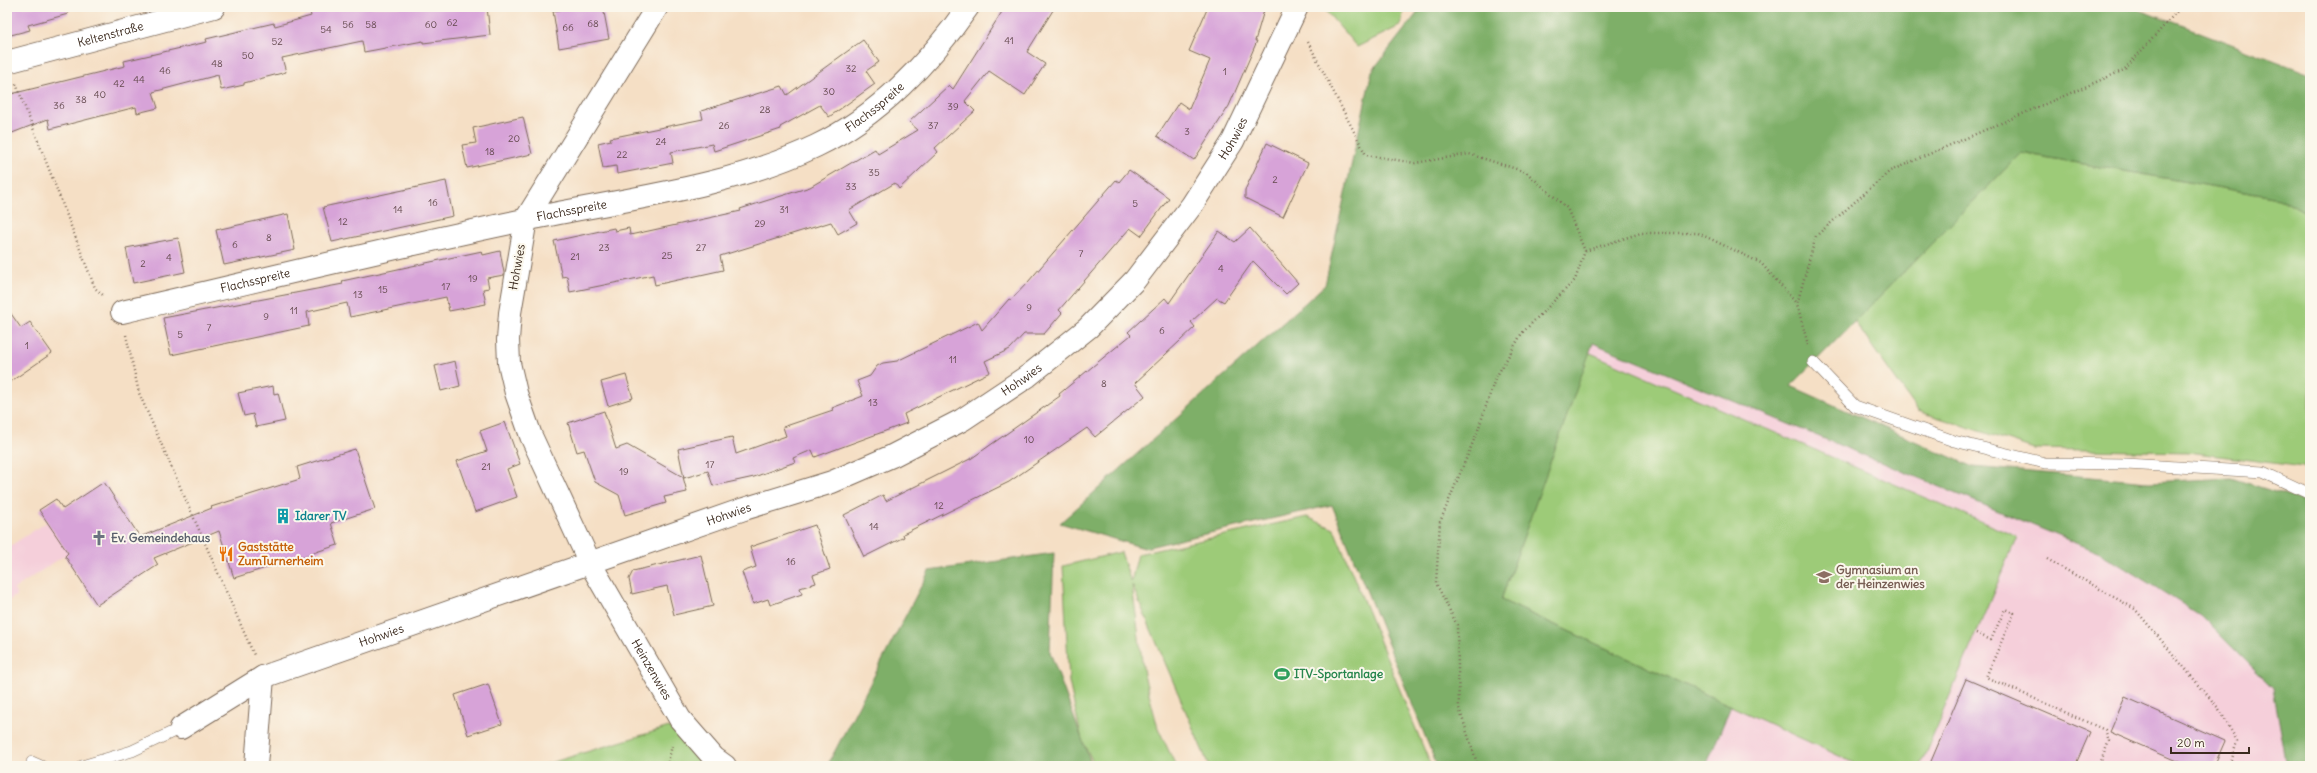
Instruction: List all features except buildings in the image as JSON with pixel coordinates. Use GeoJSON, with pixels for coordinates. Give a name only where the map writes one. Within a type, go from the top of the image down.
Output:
{"type":"FeatureCollection","features":[{"type":"Feature","properties":{"kind":"street","name":"Keltenstraße"},"geometry":{"type":"LineString","coordinates":[[8,62],[214,7]]}},
{"type":"Feature","properties":{"kind":"street"},"geometry":{"type":"LineString","coordinates":[[526,219],[656,7]]}},
{"type":"Feature","properties":{"kind":"street","name":"Flachsspreite"},"geometry":{"type":"LineString","coordinates":[[122,312],[526,219],[711,182],[766,166],[817,146],[857,120],[899,89],[936,49],[968,7]]}},
{"type":"Feature","properties":{"kind":"street","name":"Hohwies"},"geometry":{"type":"LineString","coordinates":[[181,728],[263,677],[744,509],[838,479],[892,456],[962,420],[1028,376],[1088,328],[1130,285],[1192,205],[1233,141],[1296,11]]}},
{"type":"Feature","properties":{"kind":"street","name":"Hohwies"},"geometry":{"type":"LineString","coordinates":[[526,219],[510,313],[508,340],[509,363],[516,394],[531,436],[590,563]]}},
{"type":"Feature","properties":{"kind":"street","name":"Heinzenwies"},"geometry":{"type":"LineString","coordinates":[[590,563],[680,719],[714,758],[725,766]]}},
{"type":"Feature","properties":{"kind":"street"},"geometry":{"type":"LineString","coordinates":[[256,766],[263,677]]}},
{"type":"Feature","properties":{"kind":"lane"},"geometry":{"type":"LineString","coordinates":[[1813,362],[1856,406],[1954,441],[2044,463],[2126,464],[2263,472],[2310,494]]}},
{"type":"Feature","properties":{"kind":"lane"},"geometry":{"type":"LineString","coordinates":[[82,766],[132,751],[181,728]]}},
{"type":"Feature","properties":{"kind":"path"},"geometry":{"type":"LineString","coordinates":[[1796,304],[1816,236],[1890,171],[2124,70],[2181,7]]}},
{"type":"Feature","properties":{"kind":"path"},"geometry":{"type":"LineString","coordinates":[[1296,11],[1318,65],[1366,155],[1415,163],[1469,154],[1526,172],[1567,208],[1585,251],[1576,280],[1522,333],[1495,379],[1478,430],[1440,522],[1436,583],[1457,625],[1459,708],[1478,766]]}},
{"type":"Feature","properties":{"kind":"path"},"geometry":{"type":"LineString","coordinates":[[8,62],[95,288],[122,312],[138,393],[263,677]]}},
{"type":"Feature","properties":{"kind":"path"},"geometry":{"type":"LineString","coordinates":[[1585,251],[1642,233],[1698,233],[1761,263],[1796,304],[1813,362]]}},
{"type":"Feature","properties":{"kind":"path"},"geometry":{"type":"LineString","coordinates":[[2047,559],[2135,609],[2219,709],[2237,741],[2230,766]]}},
{"type":"Feature","properties":{"kind":"path"},"geometry":{"type":"LineString","coordinates":[[1976,633],[1991,640],[2005,609],[2014,613],[1986,677],[2105,730],[2109,741],[2099,766]]}},
{"type":"Feature","properties":{"kind":"shaded area","name":"Gymnasium an der Heinzenwies"},"geometry":{"type":"Polygon","coordinates":[[[1592,343],[2102,554],[2200,615],[2273,688],[2287,766],[1492,766],[1501,600],[1592,343]]]}},
{"type":"Feature","properties":{"kind":"shaded area"},"geometry":{"type":"Polygon","coordinates":[[[47,522],[68,553],[14,589],[17,595],[7,602],[7,548],[47,522]]]}},
{"type":"Feature","properties":{"kind":"green space"},"geometry":{"type":"Polygon","coordinates":[[[1327,7],[1405,7],[1400,26],[1357,47],[1326,11],[1327,7]]]}},
{"type":"Feature","properties":{"kind":"green space"},"geometry":{"type":"Polygon","coordinates":[[[1422,7],[2134,7],[2310,74],[2310,216],[2279,198],[2021,153],[1791,386],[1973,467],[2149,482],[2231,478],[2310,503],[2310,766],[2287,766],[2273,688],[2200,615],[2102,554],[1593,343],[1501,600],[1731,706],[1706,766],[1437,766],[1332,505],[1144,548],[1060,523],[1325,285],[1372,71],[1422,7]]]}},
{"type":"Feature","properties":{"kind":"green space"},"geometry":{"type":"Polygon","coordinates":[[[2021,153],[2279,198],[2310,216],[2310,473],[2303,467],[2188,452],[2034,449],[1918,411],[1854,321],[2021,153]]]}},
{"type":"Feature","properties":{"kind":"green space"},"geometry":{"type":"Polygon","coordinates":[[[1588,352],[2017,537],[1920,766],[1861,766],[1501,600],[1588,352]]]}},
{"type":"Feature","properties":{"kind":"green space","name":"ITV-Sportanlage"},"geometry":{"type":"Polygon","coordinates":[[[1307,517],[1334,529],[1431,766],[1209,766],[1132,585],[1144,675],[1158,728],[1176,766],[1095,766],[1082,740],[1069,682],[1063,566],[1121,552],[1131,582],[1138,554],[1307,517]]]}},
{"type":"Feature","properties":{"kind":"green space"},"geometry":{"type":"Polygon","coordinates":[[[1054,553],[1050,652],[1092,766],[827,766],[929,571],[1054,553]]]}},
{"type":"Feature","properties":{"kind":"green space"},"geometry":{"type":"Polygon","coordinates":[[[669,727],[710,766],[540,766],[669,727]]]}},
{"type":"Feature","properties":{"kind":"place","name":"Idarer TV"},"geometry":{"type":"Point","coordinates":[283,516]}},
{"type":"Feature","properties":{"kind":"place","name":"Ev. Gemeindehaus"},"geometry":{"type":"Point","coordinates":[99,538]}},
{"type":"Feature","properties":{"kind":"place","name":"Gaststätte ZumTurnerheim"},"geometry":{"type":"Point","coordinates":[226,554]}},
{"type":"Feature","properties":{"kind":"place","name":"Gymnasium an der Heinzenwies"},"geometry":{"type":"Point","coordinates":[1824,577]}},
{"type":"Feature","properties":{"kind":"place","name":"ITV-Sportanlage"},"geometry":{"type":"Point","coordinates":[1282,674]}}]}
